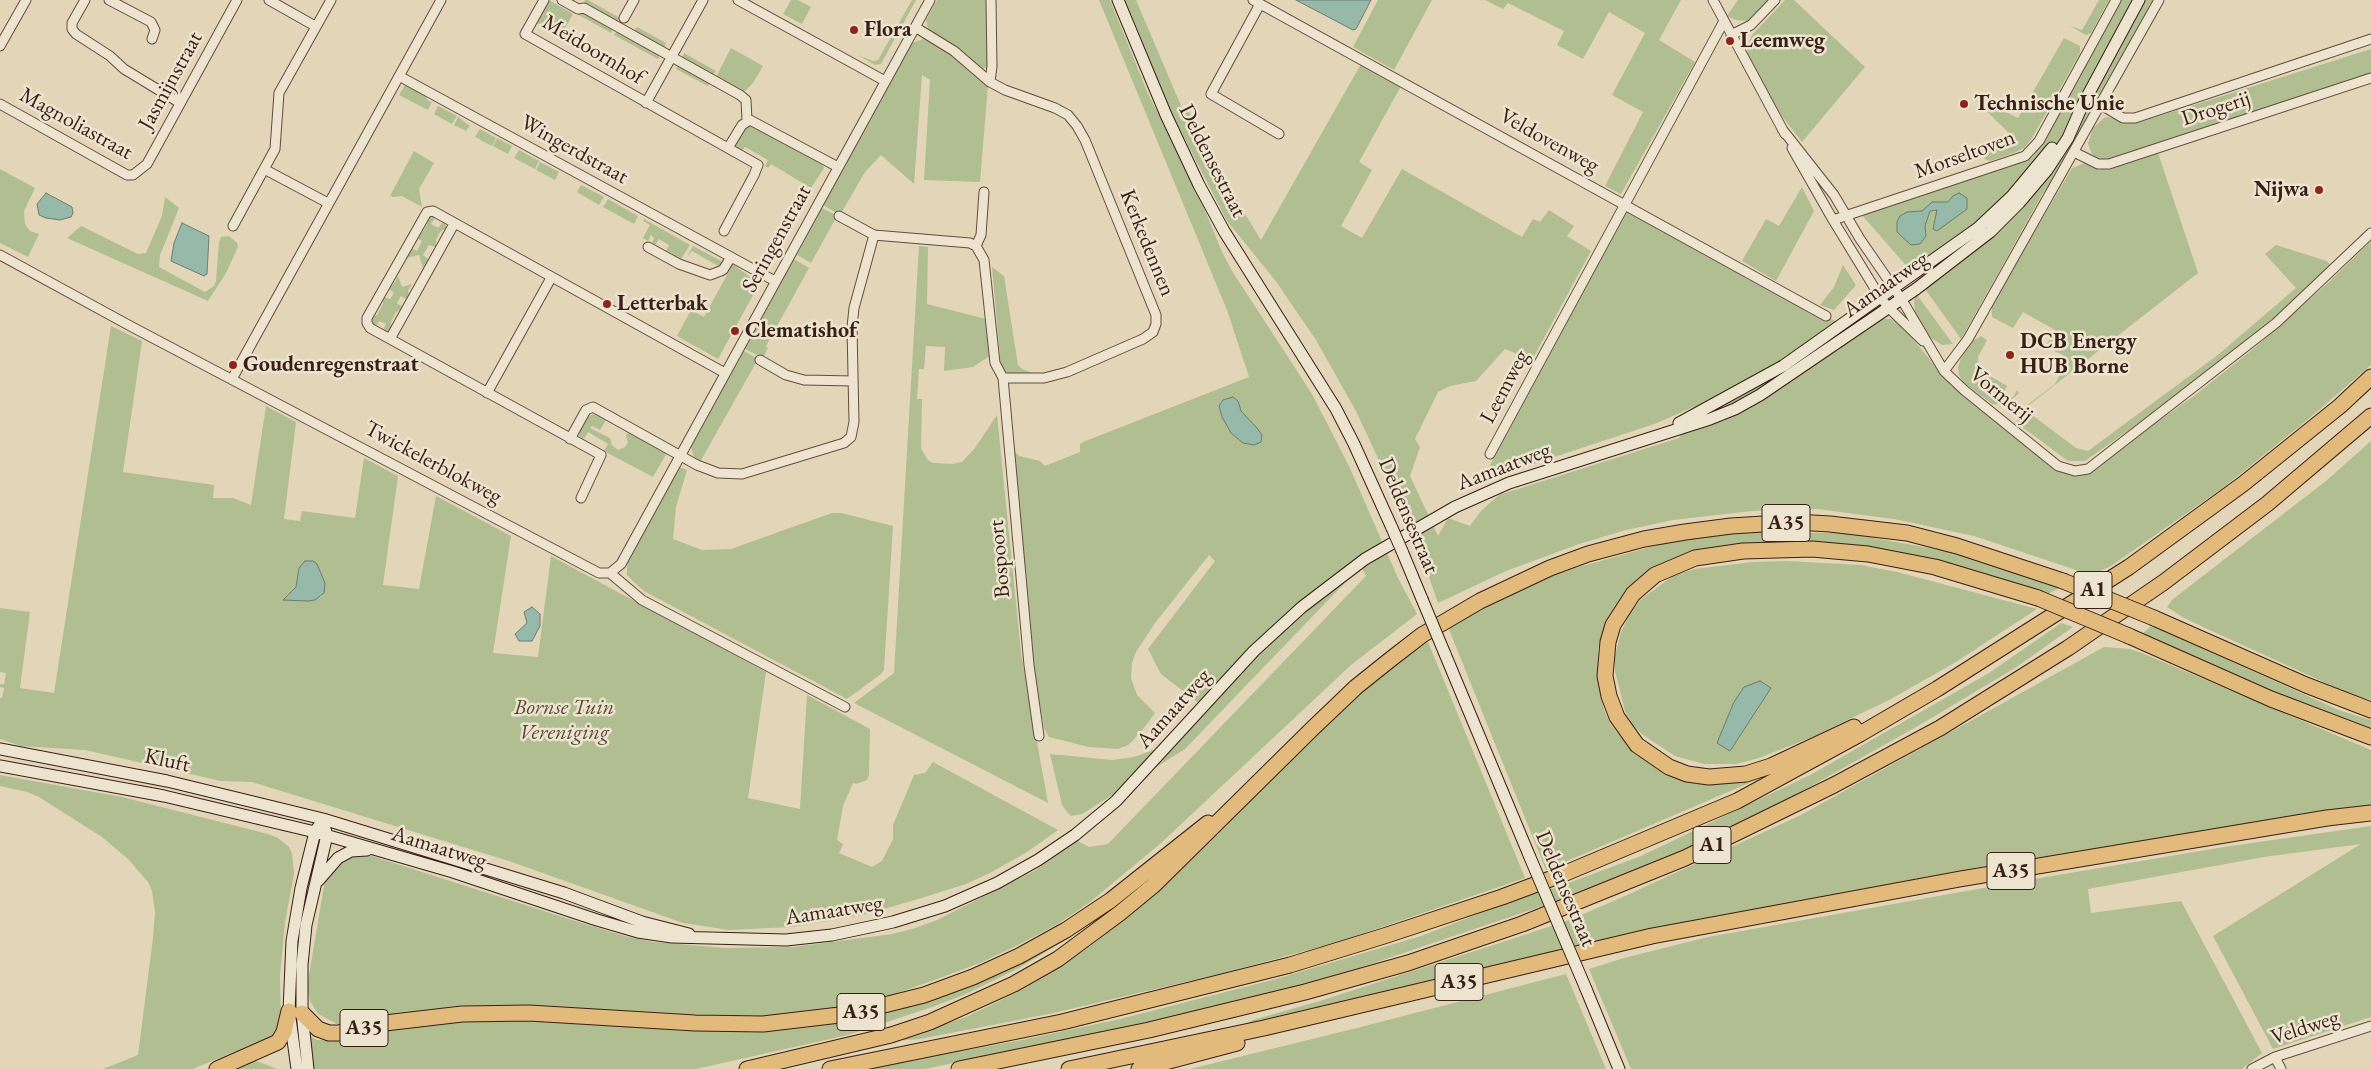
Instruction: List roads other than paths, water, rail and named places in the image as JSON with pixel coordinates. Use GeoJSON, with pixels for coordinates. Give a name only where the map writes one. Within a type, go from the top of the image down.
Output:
{"type":"FeatureCollection","features":[{"type":"Feature","properties":{"kind":"highway","name":"A1"},"geometry":{"type":"LineString","coordinates":[[830,1069],[1009,1033],[1133,1005],[1290,965],[1493,900],[1561,875],[1737,801],[1860,734],[1937,689],[2129,566],[2243,484],[2340,406],[2371,377]]}},
{"type":"Feature","properties":{"kind":"highway","name":"A1"},"geometry":{"type":"LineString","coordinates":[[958,1069],[1149,1030],[1305,992],[1408,963],[1522,924],[1686,858],[1834,785],[1940,728],[2068,648],[2164,582],[2267,504],[2371,416]]}},
{"type":"Feature","properties":{"kind":"highway","name":"A35"},"geometry":{"type":"LineString","coordinates":[[747,1069],[891,1035],[965,1007],[1014,984],[1058,959],[1120,914],[1154,885],[1356,687],[1422,636],[1510,585],[1588,554],[1644,539],[1722,527],[1796,522],[1907,533],[1957,546],[2063,580],[2306,685],[2371,710]]}},
{"type":"Feature","properties":{"kind":"highway","name":"A1"},"geometry":{"type":"LineString","coordinates":[[1937,689],[1771,766],[1746,774],[1709,777],[1687,774],[1669,767],[1637,745],[1617,717],[1609,696],[1605,661],[1613,626],[1633,594],[1644,582],[1682,562],[1716,554],[1812,549],[1868,554],[1935,567],[2038,598],[2271,699],[2371,737]]}},
{"type":"Feature","properties":{"kind":"highway","name":"A35"},"geometry":{"type":"LineString","coordinates":[[295,1012],[318,1028],[329,1033],[338,1033],[385,1023],[462,1014],[530,1013],[685,1023],[763,1024],[814,1020],[884,1006],[924,995],[973,977],[1019,956],[1066,930],[1111,900],[1194,832],[1232,808]]}},
{"type":"Feature","properties":{"kind":"highway","name":"A35"},"geometry":{"type":"LineString","coordinates":[[1069,1069],[1264,1028],[1652,936],[1960,880],[2327,818],[2371,813]]}},
{"type":"Feature","properties":{"kind":"highway"},"geometry":{"type":"LineString","coordinates":[[217,1069],[278,1042],[295,1012]]}},
{"type":"Feature","properties":{"kind":"highway","name":"A35"},"geometry":{"type":"LineString","coordinates":[[1139,1069],[1234,1044],[1264,1028]]}},
{"type":"Feature","properties":{"kind":"main road","name":"Deldensestraat"},"geometry":{"type":"LineString","coordinates":[[1118,0],[1166,115],[1199,185],[1224,231],[1336,409],[1369,476],[1619,1069]]}},
{"type":"Feature","properties":{"kind":"main road","name":"Aamaatweg"},"geometry":{"type":"LineString","coordinates":[[315,832],[376,849],[638,932],[672,937],[695,936],[738,940],[786,940],[832,935],[893,922],[936,909],[997,883],[1038,860],[1075,835],[1116,801],[1254,651],[1302,607],[1365,560],[1407,534],[1478,496],[1541,472],[1710,419],[1760,396],[1902,300],[1990,232],[2019,204],[2047,170],[2068,138],[2082,106],[2139,0]]}},
{"type":"Feature","properties":{"kind":"main road","name":"Aamaatweg"},"geometry":{"type":"LineString","coordinates":[[1660,434],[1783,366],[1978,228],[2012,196],[2042,162],[2082,106]]}},
{"type":"Feature","properties":{"kind":"main road","name":"Kluft"},"geometry":{"type":"LineString","coordinates":[[0,749],[167,781],[323,819]]}},
{"type":"Feature","properties":{"kind":"main road","name":"Kluft"},"geometry":{"type":"LineString","coordinates":[[0,766],[164,796],[315,832]]}},
{"type":"Feature","properties":{"kind":"main road","name":"Aamaatweg"},"geometry":{"type":"LineString","coordinates":[[323,819],[564,893],[642,922],[695,936]]}},
{"type":"Feature","properties":{"kind":"main road"},"geometry":{"type":"LineString","coordinates":[[297,1069],[292,941],[301,888],[315,832],[323,819]]}},
{"type":"Feature","properties":{"kind":"main road"},"geometry":{"type":"LineString","coordinates":[[308,1069],[295,1012],[314,886],[327,835],[323,819]]}},
{"type":"Feature","properties":{"kind":"main road"},"geometry":{"type":"LineString","coordinates":[[314,886],[330,864],[345,853],[376,849]]}},
{"type":"Feature","properties":{"kind":"street"},"geometry":{"type":"LineString","coordinates":[[0,46],[26,0]]}},
{"type":"Feature","properties":{"kind":"street"},"geometry":{"type":"LineString","coordinates":[[85,0],[72,23],[72,29],[110,56],[124,69],[180,103]]}},
{"type":"Feature","properties":{"kind":"street"},"geometry":{"type":"LineString","coordinates":[[110,0],[151,22],[155,30],[152,39]]}},
{"type":"Feature","properties":{"kind":"street","name":"Jasmijnstraat"},"geometry":{"type":"LineString","coordinates":[[134,175],[147,164],[236,0]]}},
{"type":"Feature","properties":{"kind":"street"},"geometry":{"type":"LineString","coordinates":[[269,0],[315,26]]}},
{"type":"Feature","properties":{"kind":"street"},"geometry":{"type":"LineString","coordinates":[[233,226],[275,149],[279,93],[331,0]]}},
{"type":"Feature","properties":{"kind":"street"},"geometry":{"type":"LineString","coordinates":[[232,378],[441,0]]}},
{"type":"Feature","properties":{"kind":"street","name":"Meidoornhof"},"geometry":{"type":"LineString","coordinates":[[544,0],[525,34],[758,165],[724,231]]}},
{"type":"Feature","properties":{"kind":"street","name":"Meidoornhof"},"geometry":{"type":"LineString","coordinates":[[562,0],[578,9],[584,8],[744,98],[747,120]]}},
{"type":"Feature","properties":{"kind":"street","name":"Meidoornhof"},"geometry":{"type":"LineString","coordinates":[[624,18],[634,0]]}},
{"type":"Feature","properties":{"kind":"street","name":"Meidoornhof"},"geometry":{"type":"LineString","coordinates":[[646,103],[703,0]]}},
{"type":"Feature","properties":{"kind":"street"},"geometry":{"type":"LineString","coordinates":[[738,0],[885,82]]}},
{"type":"Feature","properties":{"kind":"street","name":"Seringenstraat"},"geometry":{"type":"LineString","coordinates":[[610,573],[621,564],[679,455],[930,0]]}},
{"type":"Feature","properties":{"kind":"street"},"geometry":{"type":"LineString","coordinates":[[990,82],[992,66],[991,0]]}},
{"type":"Feature","properties":{"kind":"street"},"geometry":{"type":"LineString","coordinates":[[1713,0],[1833,220],[1880,297],[1927,344]]}},
{"type":"Feature","properties":{"kind":"street"},"geometry":{"type":"LineString","coordinates":[[1731,35],[1751,25],[1775,0]]}},
{"type":"Feature","properties":{"kind":"street","name":"Morseltoven"},"geometry":{"type":"LineString","coordinates":[[1833,220],[2025,156],[2039,141],[2116,0]]}},
{"type":"Feature","properties":{"kind":"street","name":"Vormerij"},"geometry":{"type":"LineString","coordinates":[[2159,0],[1968,339],[1944,371],[1964,390],[2058,466],[2075,471],[2088,469],[2276,323],[2371,233]]}},
{"type":"Feature","properties":{"kind":"street"},"geometry":{"type":"LineString","coordinates":[[1257,2],[1211,94],[1280,134]]}},
{"type":"Feature","properties":{"kind":"street","name":"Veldovenweg"},"geometry":{"type":"LineString","coordinates":[[1257,2],[1826,316]]}},
{"type":"Feature","properties":{"kind":"street","name":"Leemweg"},"geometry":{"type":"LineString","coordinates":[[1490,454],[1724,21]]}},
{"type":"Feature","properties":{"kind":"street","name":"Kerkedennen"},"geometry":{"type":"LineString","coordinates":[[915,27],[954,51],[990,82],[1068,115],[1086,140],[1156,315],[1153,332],[1143,340],[1067,372],[1044,378],[1003,378]]}},
{"type":"Feature","properties":{"kind":"street","name":"Drogerij"},"geometry":{"type":"LineString","coordinates":[[2101,105],[2123,118],[2135,118],[2371,39]]}},
{"type":"Feature","properties":{"kind":"street","name":"Wingerdstraat"},"geometry":{"type":"LineString","coordinates":[[399,76],[775,281]]}},
{"type":"Feature","properties":{"kind":"street","name":"Drogerij"},"geometry":{"type":"LineString","coordinates":[[2074,152],[2098,164],[2109,164],[2371,78]]}},
{"type":"Feature","properties":{"kind":"street","name":"Magnoliastraat"},"geometry":{"type":"LineString","coordinates":[[0,104],[127,175],[134,175]]}},
{"type":"Feature","properties":{"kind":"street"},"geometry":{"type":"LineString","coordinates":[[728,148],[742,125],[747,120],[755,121],[838,167]]}},
{"type":"Feature","properties":{"kind":"street"},"geometry":{"type":"LineString","coordinates":[[1782,129],[1821,176],[1902,300],[1944,371]]}},
{"type":"Feature","properties":{"kind":"street"},"geometry":{"type":"LineString","coordinates":[[264,169],[328,203]]}},
{"type":"Feature","properties":{"kind":"street"},"geometry":{"type":"LineString","coordinates":[[976,246],[981,235],[984,192]]}},
{"type":"Feature","properties":{"kind":"street"},"geometry":{"type":"LineString","coordinates":[[581,498],[601,455],[370,328],[367,318],[427,212],[432,211],[724,373]]}},
{"type":"Feature","properties":{"kind":"street"},"geometry":{"type":"LineString","coordinates":[[839,216],[874,235],[970,243],[976,246],[984,260],[995,364],[1003,378]]}},
{"type":"Feature","properties":{"kind":"street"},"geometry":{"type":"LineString","coordinates":[[390,339],[454,224]]}},
{"type":"Feature","properties":{"kind":"street"},"geometry":{"type":"LineString","coordinates":[[570,439],[586,410],[593,407],[679,455],[718,473],[742,474],[844,443],[851,437],[854,422],[852,327],[854,308],[874,235]]}},
{"type":"Feature","properties":{"kind":"street"},"geometry":{"type":"LineString","coordinates":[[648,247],[679,264],[710,275],[723,270],[731,257]]}},
{"type":"Feature","properties":{"kind":"street","name":"Twickelerblokweg"},"geometry":{"type":"LineString","coordinates":[[0,255],[599,573],[610,573],[642,600],[844,707]]}},
{"type":"Feature","properties":{"kind":"street"},"geometry":{"type":"LineString","coordinates":[[487,393],[551,278]]}},
{"type":"Feature","properties":{"kind":"street"},"geometry":{"type":"LineString","coordinates":[[760,360],[786,374],[804,380],[853,381]]}},
{"type":"Feature","properties":{"kind":"street","name":"Bospoort"},"geometry":{"type":"LineString","coordinates":[[1003,378],[1029,665],[1039,736]]}},
{"type":"Feature","properties":{"kind":"street","name":"Veldweg"},"geometry":{"type":"LineString","coordinates":[[2252,1069],[2275,1057],[2371,1026]]}},
{"type":"Feature","properties":{"kind":"street"},"geometry":{"type":"LineString","coordinates":[[2275,1057],[2281,1069]]}},
{"type":"Feature","properties":{"kind":"place","name":"Flora"},"geometry":{"type":"Point","coordinates":[854,30]}},
{"type":"Feature","properties":{"kind":"place","name":"Leemweg"},"geometry":{"type":"Point","coordinates":[1730,41]}},
{"type":"Feature","properties":{"kind":"place","name":"Technische Unie"},"geometry":{"type":"Point","coordinates":[1964,104]}},
{"type":"Feature","properties":{"kind":"place","name":"Nijwa"},"geometry":{"type":"Point","coordinates":[2319,190]}},
{"type":"Feature","properties":{"kind":"place","name":"Letterbak"},"geometry":{"type":"Point","coordinates":[607,304]}},
{"type":"Feature","properties":{"kind":"place","name":"Clematishof"},"geometry":{"type":"Point","coordinates":[735,331]}},
{"type":"Feature","properties":{"kind":"place","name":"DCB Energy HUB Borne"},"geometry":{"type":"Point","coordinates":[2010,355]}},
{"type":"Feature","properties":{"kind":"place","name":"Goudenregenstraat"},"geometry":{"type":"Point","coordinates":[233,365]}},
{"type":"Feature","properties":{"kind":"park label","name":"Bornse Tuin Vereniging"},"geometry":{"type":"Point","coordinates":[564,720]}}]}
